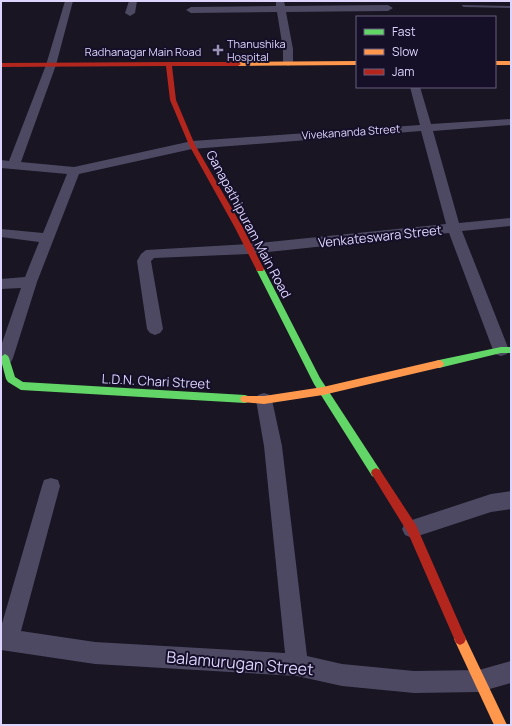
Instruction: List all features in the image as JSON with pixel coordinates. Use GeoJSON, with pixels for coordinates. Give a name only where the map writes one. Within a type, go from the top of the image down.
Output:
{"type":"FeatureCollection","features":[{"type":"Feature","properties":{"kind":"street"},"geometry":{"type":"LineString","coordinates":[[14,164],[50,65],[69,1]]}},
{"type":"Feature","properties":{"kind":"street"},"geometry":{"type":"LineString","coordinates":[[130,13],[133,1]]}},
{"type":"Feature","properties":{"kind":"street"},"geometry":{"type":"LineString","coordinates":[[192,10],[280,5],[389,9]]}},
{"type":"Feature","properties":{"kind":"street"},"geometry":{"type":"LineString","coordinates":[[280,5],[288,49],[288,63]]}},
{"type":"Feature","properties":{"kind":"street","name":"Radhanagar Main Road"},"geometry":{"type":"LineString","coordinates":[[1,65],[356,63]]}},
{"type":"Feature","properties":{"kind":"street"},"geometry":{"type":"LineString","coordinates":[[496,63],[511,63]]}},
{"type":"Feature","properties":{"kind":"street","name":"Ganapathipuram Main Road"},"geometry":{"type":"LineString","coordinates":[[170,64],[173,100],[192,145],[238,226],[323,391],[412,529],[479,681],[501,725]]}},
{"type":"Feature","properties":{"kind":"street"},"geometry":{"type":"LineString","coordinates":[[415,88],[454,229],[506,350]]}},
{"type":"Feature","properties":{"kind":"street","name":"Vivekananda Street"},"geometry":{"type":"LineString","coordinates":[[1,164],[14,164],[74,171],[192,145],[298,136],[511,122]]}},
{"type":"Feature","properties":{"kind":"street"},"geometry":{"type":"LineString","coordinates":[[3,358],[30,282],[74,171]]}},
{"type":"Feature","properties":{"kind":"street","name":"Venkateswara Street"},"geometry":{"type":"LineString","coordinates":[[155,329],[144,261],[151,253],[249,249],[511,222]]}},
{"type":"Feature","properties":{"kind":"street"},"geometry":{"type":"LineString","coordinates":[[1,233],[47,238]]}},
{"type":"Feature","properties":{"kind":"street"},"geometry":{"type":"LineString","coordinates":[[1,284],[30,282]]}},
{"type":"Feature","properties":{"kind":"street","name":"L.D.N. Chari Street"},"geometry":{"type":"LineString","coordinates":[[3,358],[10,380],[21,386],[264,400],[323,391],[506,350]]}},
{"type":"Feature","properties":{"kind":"street"},"geometry":{"type":"LineString","coordinates":[[264,400],[273,446],[298,665]]}},
{"type":"Feature","properties":{"kind":"street"},"geometry":{"type":"LineString","coordinates":[[5,639],[51,486]]}},
{"type":"Feature","properties":{"kind":"street"},"geometry":{"type":"LineString","coordinates":[[412,529],[491,503],[511,500]]}},
{"type":"Feature","properties":{"kind":"street","name":"Balamurugan Street"},"geometry":{"type":"LineString","coordinates":[[5,639],[95,653],[298,665],[342,675],[414,682],[479,681],[511,672]]}},
{"type":"Feature","properties":{"kind":"lane"},"geometry":{"type":"LineString","coordinates":[[464,6],[511,7]]}},
{"type":"Feature","properties":{"kind":"traffic: fast"},"geometry":{"type":"LineString","coordinates":[[260,269],[317,381],[376,473]]}},
{"type":"Feature","properties":{"kind":"traffic: fast"},"geometry":{"type":"LineString","coordinates":[[439,364],[501,350],[511,350]]}},
{"type":"Feature","properties":{"kind":"traffic: fast"},"geometry":{"type":"LineString","coordinates":[[5,358],[11,379],[21,386],[245,399]]}},
{"type":"Feature","properties":{"kind":"traffic: slow"},"geometry":{"type":"LineString","coordinates":[[238,64],[356,63]]}},
{"type":"Feature","properties":{"kind":"traffic: slow"},"geometry":{"type":"LineString","coordinates":[[496,63],[511,63]]}},
{"type":"Feature","properties":{"kind":"traffic: slow"},"geometry":{"type":"LineString","coordinates":[[245,399],[264,400],[323,391],[439,364]]}},
{"type":"Feature","properties":{"kind":"traffic: slow"},"geometry":{"type":"LineString","coordinates":[[460,639],[501,725]]}},
{"type":"Feature","properties":{"kind":"traffic: jam"},"geometry":{"type":"LineString","coordinates":[[169,64],[173,100],[192,145],[238,226],[260,269]]}},
{"type":"Feature","properties":{"kind":"traffic: jam"},"geometry":{"type":"LineString","coordinates":[[1,65],[238,64]]}},
{"type":"Feature","properties":{"kind":"traffic: jam"},"geometry":{"type":"LineString","coordinates":[[376,473],[412,529],[460,639]]}},
{"type":"Feature","properties":{"kind":"place","name":"Thanushika Hospital"},"geometry":{"type":"Point","coordinates":[218,50]}}]}
